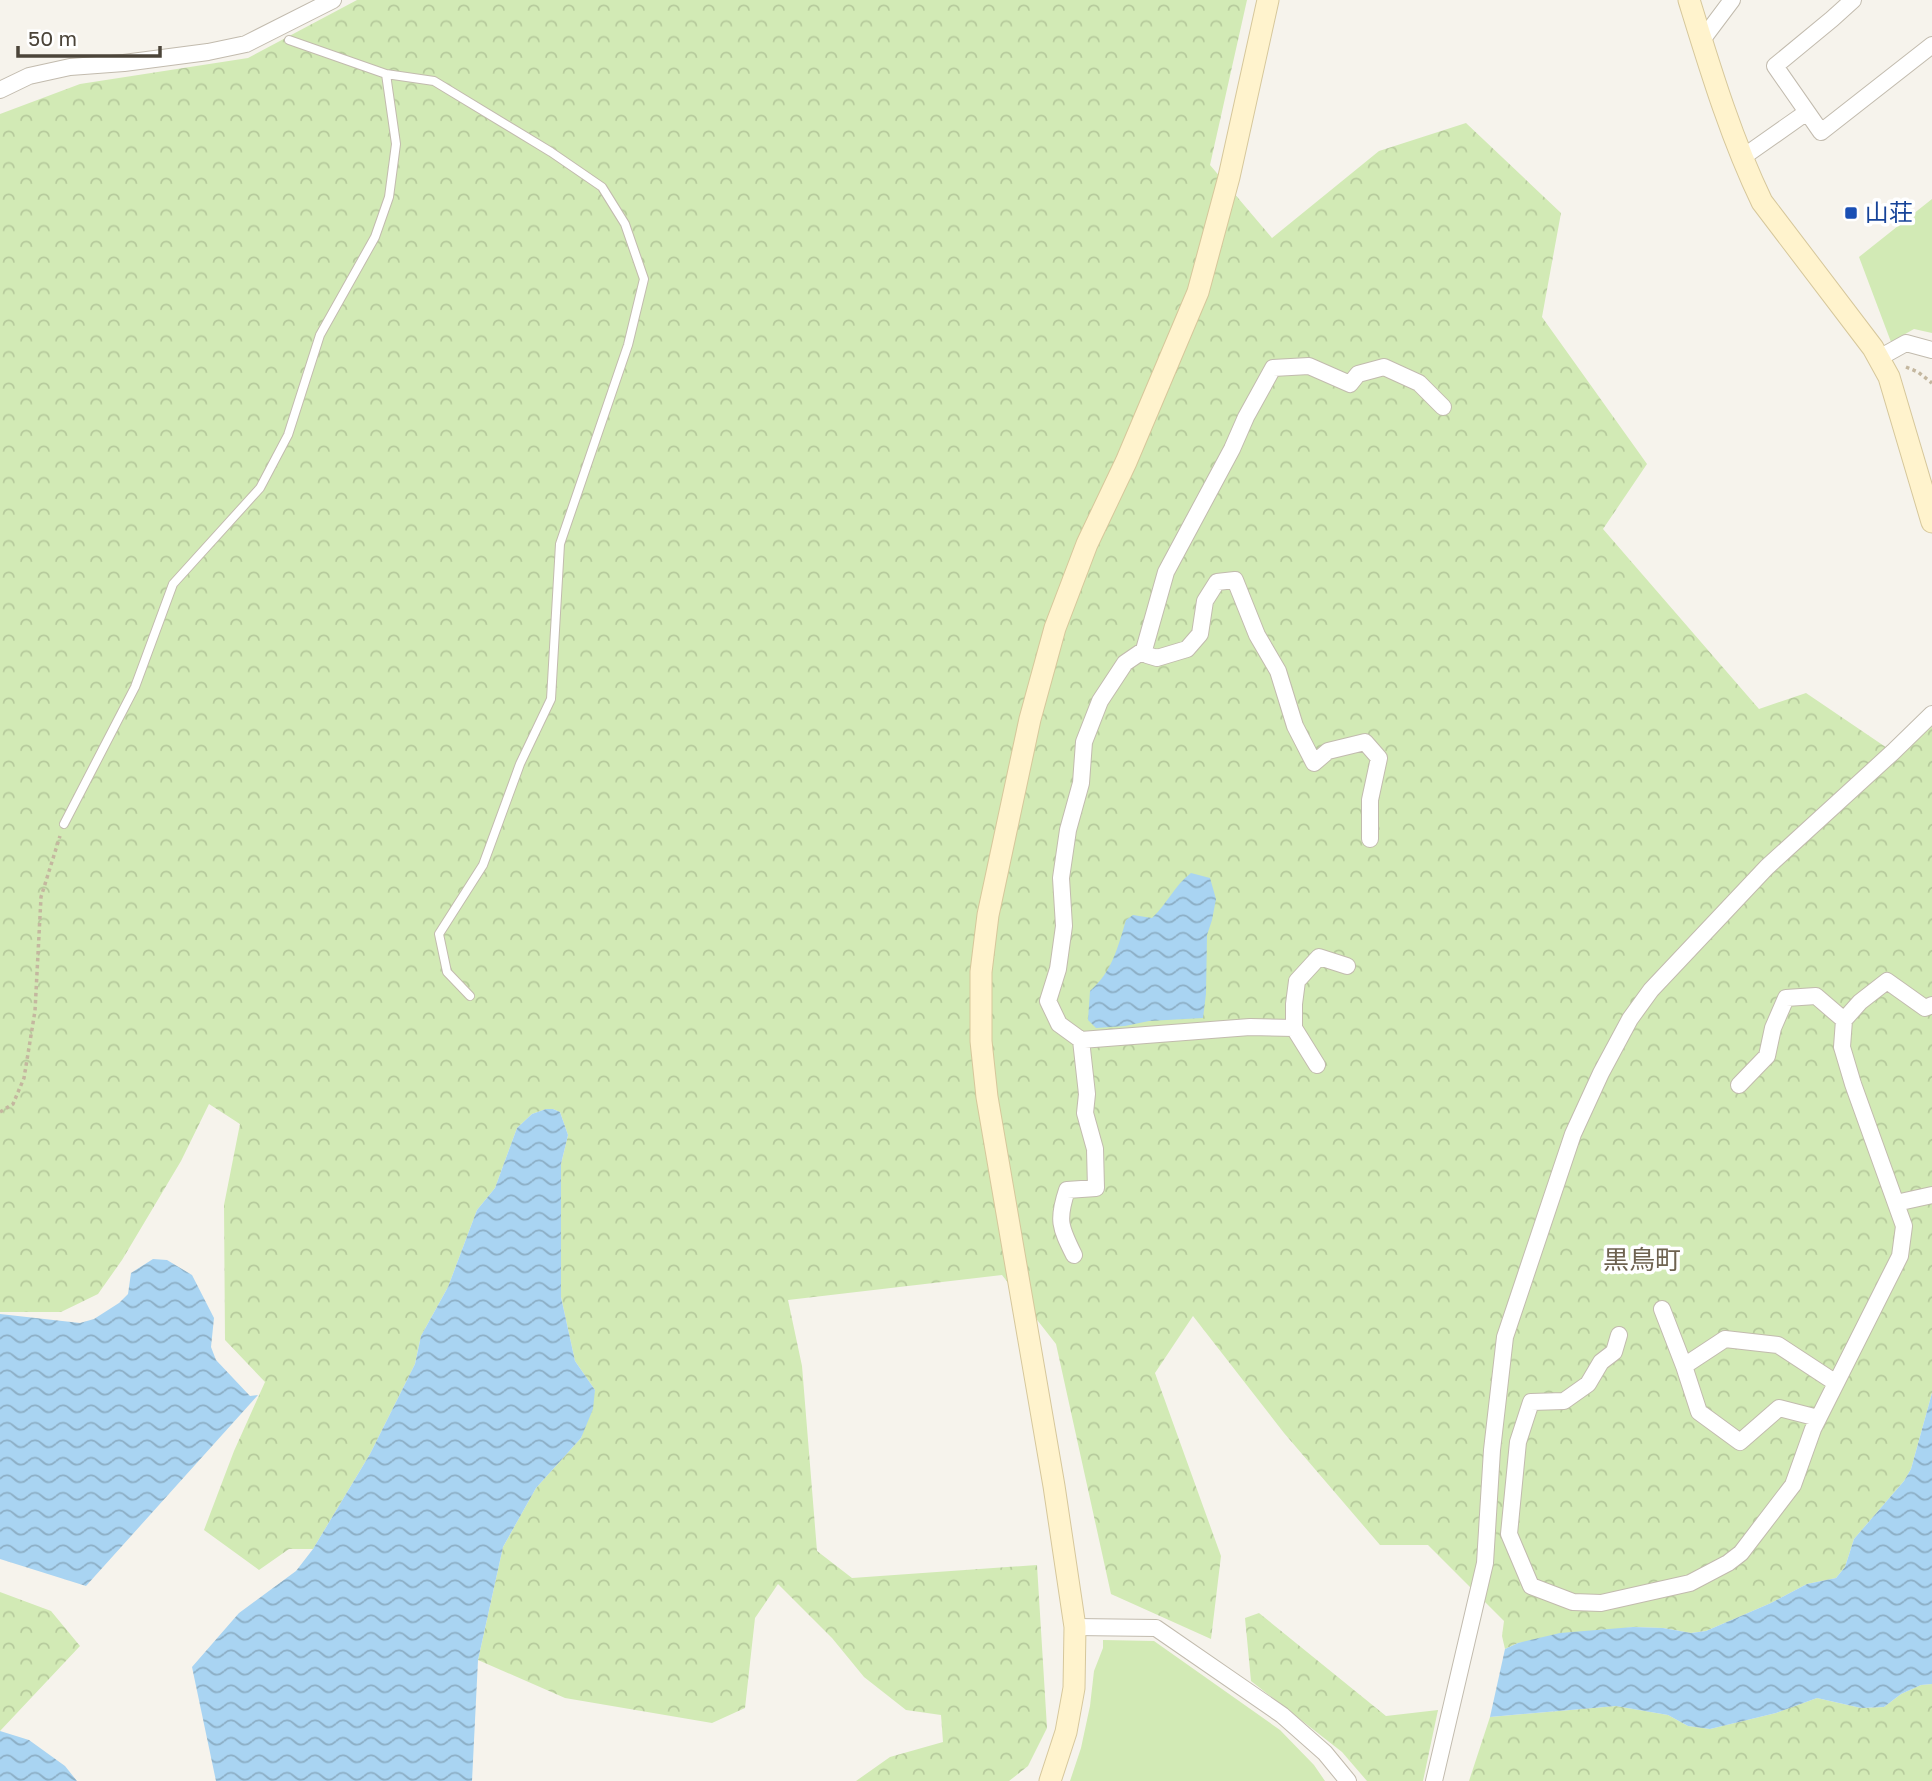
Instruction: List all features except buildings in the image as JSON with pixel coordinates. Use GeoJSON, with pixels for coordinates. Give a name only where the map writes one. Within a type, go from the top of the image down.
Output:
{"type":"FeatureCollection","features":[{"type":"Feature","properties":{"kind":"street"},"geometry":{"type":"LineString","coordinates":[[0,90],[29,76],[69,67],[124,63],[246,44],[333,0]]}},
{"type":"Feature","properties":{"kind":"street"},"geometry":{"type":"LineString","coordinates":[[1050,1781],[1066,1732],[1074,1688],[1075,1627],[1055,1486],[987,1097],[981,1027],[981,972],[988,915],[1030,719],[1055,628],[1087,544],[1126,462],[1198,292],[1229,177],[1268,0]]}},
{"type":"Feature","properties":{"kind":"street"},"geometry":{"type":"LineString","coordinates":[[1689,0],[1743,157],[1762,202],[1873,348],[1888,360],[1889,377],[1932,522]]}},
{"type":"Feature","properties":{"kind":"street"},"geometry":{"type":"LineString","coordinates":[[1702,40],[1732,0]]}},
{"type":"Feature","properties":{"kind":"street"},"geometry":{"type":"LineString","coordinates":[[1853,0],[1774,66],[1821,132],[1932,45]]}},
{"type":"Feature","properties":{"kind":"street"},"geometry":{"type":"LineString","coordinates":[[1743,157],[1807,113]]}},
{"type":"Feature","properties":{"kind":"street"},"geometry":{"type":"LineString","coordinates":[[1888,360],[1906,343],[1932,350]]}},
{"type":"Feature","properties":{"kind":"street"},"geometry":{"type":"LineString","coordinates":[[1294,1028],[1250,1027],[1081,1040],[1059,1024],[1048,1001],[1058,969],[1063,926],[1061,878],[1068,830],[1081,783],[1084,742],[1100,701],[1125,663],[1144,650],[1166,572],[1233,449],[1246,417],[1273,368],[1309,366],[1350,384],[1358,374],[1384,367],[1419,383],[1443,407]]}},
{"type":"Feature","properties":{"kind":"street"},"geometry":{"type":"LineString","coordinates":[[1147,655],[1157,658],[1187,649],[1199,634],[1205,601],[1217,582],[1234,580],[1257,635],[1278,671],[1295,726],[1314,763],[1328,751],[1365,742],[1379,758],[1370,800],[1370,839]]}},
{"type":"Feature","properties":{"kind":"street"},"geometry":{"type":"LineString","coordinates":[[1434,1781],[1485,1563],[1492,1450],[1505,1337],[1569,1146],[1601,1073],[1630,1019],[1651,990],[1767,866],[1932,714]]}},
{"type":"Feature","properties":{"kind":"street"},"geometry":{"type":"LineString","coordinates":[[1317,1065],[1294,1028],[1297,981],[1319,957],[1347,966]]}},
{"type":"Feature","properties":{"kind":"street"},"geometry":{"type":"LineString","coordinates":[[1619,1335],[1614,1352],[1601,1362],[1588,1384],[1564,1401],[1531,1402],[1518,1442],[1509,1534],[1531,1586],[1573,1602],[1601,1603],[1690,1583],[1728,1563],[1741,1553],[1793,1485],[1818,1418],[1900,1256],[1904,1226],[1842,1047],[1844,1020],[1860,1002],[1887,981],[1925,1008],[1932,1005]]}},
{"type":"Feature","properties":{"kind":"street"},"geometry":{"type":"LineString","coordinates":[[1739,1085],[1767,1056],[1773,1028],[1786,998],[1816,996],[1844,1020]]}},
{"type":"Feature","properties":{"kind":"street"},"geometry":{"type":"LineString","coordinates":[[1074,1255],[1061,1230],[1061,1210],[1067,1190],[1096,1188],[1095,1149],[1085,1113],[1087,1094],[1081,1040]]}},
{"type":"Feature","properties":{"kind":"street"},"geometry":{"type":"LineString","coordinates":[[1896,1203],[1932,1195]]}},
{"type":"Feature","properties":{"kind":"street"},"geometry":{"type":"LineString","coordinates":[[1662,1309],[1699,1412],[1740,1442],[1779,1408],[1818,1418]]}},
{"type":"Feature","properties":{"kind":"street"},"geometry":{"type":"LineString","coordinates":[[1684,1366],[1725,1339],[1778,1345],[1836,1383]]}},
{"type":"Feature","properties":{"kind":"street"},"geometry":{"type":"LineString","coordinates":[[1075,1627],[1156,1628],[1282,1715],[1325,1753],[1348,1781]]}},
{"type":"Feature","properties":{"kind":"lane"},"geometry":{"type":"LineString","coordinates":[[289,40],[386,74],[434,81],[551,152],[602,187],[625,224],[643,279],[628,345],[560,544],[551,699],[520,764],[483,865],[439,934],[447,972],[470,996]]}},
{"type":"Feature","properties":{"kind":"lane"},"geometry":{"type":"LineString","coordinates":[[64,824],[135,687],[173,584],[260,488],[288,435],[320,335],[375,237],[389,197],[396,144],[386,74]]}},
{"type":"Feature","properties":{"kind":"path"},"geometry":{"type":"LineString","coordinates":[[1888,360],[1918,372],[1932,383]]}},
{"type":"Feature","properties":{"kind":"path"},"geometry":{"type":"LineString","coordinates":[[0,1112],[13,1104],[24,1078],[35,1011],[41,897],[64,824]]}},
{"type":"Feature","properties":{"kind":"green space"},"geometry":{"type":"Polygon","coordinates":[[[357,0],[1247,0],[1210,165],[1272,238],[1379,151],[1466,123],[1561,213],[1542,317],[1647,464],[1603,529],[1759,709],[1806,693],[1893,752],[1932,717],[1932,1393],[1911,1469],[1904,1481],[1854,1539],[1845,1567],[1836,1578],[1807,1584],[1706,1631],[1691,1633],[1633,1627],[1518,1643],[1505,1649],[1502,1636],[1504,1621],[1428,1545],[1380,1545],[1284,1433],[1193,1316],[1155,1373],[1221,1556],[1211,1639],[1111,1594],[1056,1344],[1002,1275],[788,1300],[802,1366],[817,1551],[852,1578],[1037,1565],[1047,1728],[1028,1766],[1009,1781],[856,1781],[890,1757],[943,1742],[941,1715],[906,1710],[864,1677],[832,1638],[778,1584],[755,1618],[745,1708],[712,1723],[565,1698],[478,1660],[503,1547],[536,1488],[581,1438],[595,1390],[575,1361],[561,1297],[561,1164],[568,1135],[560,1112],[553,1109],[532,1114],[517,1128],[495,1188],[477,1210],[448,1287],[421,1336],[415,1364],[370,1454],[313,1549],[289,1549],[259,1570],[204,1530],[234,1451],[265,1382],[225,1340],[224,1205],[240,1124],[209,1104],[181,1161],[122,1260],[98,1294],[61,1312],[0,1312],[0,114],[80,84],[248,58],[357,0]]]}},
{"type":"Feature","properties":{"kind":"green space"},"geometry":{"type":"Polygon","coordinates":[[[1932,199],[1932,333],[1914,329],[1891,342],[1859,257],[1932,199]]]}},
{"type":"Feature","properties":{"kind":"green space"},"geometry":{"type":"Polygon","coordinates":[[[0,1592],[51,1611],[80,1646],[0,1731],[0,1592]]]}},
{"type":"Feature","properties":{"kind":"green space"},"geometry":{"type":"Polygon","coordinates":[[[1259,1613],[1386,1716],[1438,1710],[1423,1781],[1367,1781],[1342,1752],[1251,1681],[1245,1618],[1259,1613]]]}},
{"type":"Feature","properties":{"kind":"green space"},"geometry":{"type":"Polygon","coordinates":[[[1103,1640],[1154,1641],[1280,1730],[1314,1765],[1325,1781],[1070,1781],[1081,1748],[1094,1671],[1103,1648],[1103,1640]]]}},
{"type":"Feature","properties":{"kind":"green space"},"geometry":{"type":"Polygon","coordinates":[[[1932,1684],[1932,1781],[1469,1781],[1490,1717],[1616,1706],[1668,1715],[1688,1726],[1710,1729],[1776,1713],[1817,1698],[1861,1708],[1884,1707],[1901,1694],[1921,1685],[1932,1684]]]}},
{"type":"Feature","properties":{"kind":"water"},"geometry":{"type":"Polygon","coordinates":[[[1191,873],[1210,878],[1216,899],[1207,935],[1203,1018],[1096,1028],[1088,1020],[1090,991],[1109,967],[1126,920],[1133,915],[1152,918],[1191,873]]]}},
{"type":"Feature","properties":{"kind":"water"},"geometry":{"type":"Polygon","coordinates":[[[546,1109],[560,1112],[568,1135],[561,1164],[561,1297],[575,1361],[595,1390],[593,1409],[581,1438],[536,1488],[503,1547],[478,1660],[472,1781],[216,1781],[192,1667],[239,1613],[296,1571],[313,1549],[370,1454],[415,1364],[421,1336],[448,1287],[477,1210],[495,1188],[517,1128],[532,1114],[546,1109]]]}},
{"type":"Feature","properties":{"kind":"water"},"geometry":{"type":"Polygon","coordinates":[[[153,1259],[167,1260],[192,1275],[214,1318],[211,1347],[216,1360],[250,1396],[258,1395],[86,1586],[0,1559],[0,1314],[80,1323],[94,1319],[128,1294],[131,1273],[153,1259]]]}},
{"type":"Feature","properties":{"kind":"water"},"geometry":{"type":"Polygon","coordinates":[[[1932,1393],[1932,1684],[1921,1685],[1901,1694],[1884,1707],[1861,1708],[1817,1698],[1776,1713],[1710,1729],[1688,1726],[1668,1715],[1616,1706],[1490,1717],[1505,1649],[1518,1643],[1560,1633],[1633,1627],[1691,1633],[1706,1631],[1807,1584],[1836,1578],[1845,1567],[1854,1539],[1904,1481],[1911,1469],[1932,1393]]]}},
{"type":"Feature","properties":{"kind":"water"},"geometry":{"type":"Polygon","coordinates":[[[0,1731],[29,1740],[65,1766],[77,1781],[0,1781],[0,1731]]]}},
{"type":"Feature","properties":{"kind":"place","name":"山荘"},"geometry":{"type":"Point","coordinates":[1851,213]}},
{"type":"Feature","properties":{"kind":"district","name":"黒鳥町"},"geometry":{"type":"Point","coordinates":[1642,1260]}}]}
